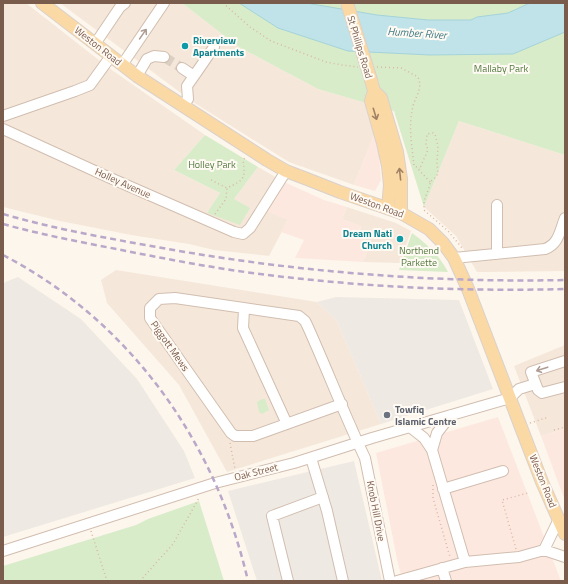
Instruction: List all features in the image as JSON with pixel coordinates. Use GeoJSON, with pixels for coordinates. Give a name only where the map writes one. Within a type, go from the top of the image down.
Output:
{"type":"FeatureCollection","features":[{"type":"Feature","properties":{"kind":"main road","name":"Weston Road"},"geometry":{"type":"LineString","coordinates":[[42,3],[137,76],[286,171],[340,192],[401,213],[429,229],[442,242],[454,258],[468,289],[542,482],[565,534]]}},
{"type":"Feature","properties":{"kind":"main road","name":"St Phillips Road"},"geometry":{"type":"LineString","coordinates":[[347,3],[372,86],[381,98],[398,152],[401,179],[401,213]]}},
{"type":"Feature","properties":{"kind":"main road","name":"St Phillips Road"},"geometry":{"type":"LineString","coordinates":[[372,86],[371,101],[388,166],[390,185],[388,208]]}},
{"type":"Feature","properties":{"kind":"street"},"geometry":{"type":"LineString","coordinates":[[95,44],[120,7],[125,3]]}},
{"type":"Feature","properties":{"kind":"street"},"geometry":{"type":"LineString","coordinates":[[122,65],[164,3]]}},
{"type":"Feature","properties":{"kind":"street"},"geometry":{"type":"LineString","coordinates":[[182,106],[188,99],[187,86],[214,47]]}},
{"type":"Feature","properties":{"kind":"street"},"geometry":{"type":"LineString","coordinates":[[3,116],[90,85],[111,56]]}},
{"type":"Feature","properties":{"kind":"street"},"geometry":{"type":"LineString","coordinates":[[137,76],[147,60],[154,56],[164,57]]}},
{"type":"Feature","properties":{"kind":"street"},"geometry":{"type":"LineString","coordinates":[[182,68],[194,76]]}},
{"type":"Feature","properties":{"kind":"street","name":"Holley Avenue"},"geometry":{"type":"LineString","coordinates":[[3,129],[108,177],[234,232],[243,234],[250,228],[286,171]]}},
{"type":"Feature","properties":{"kind":"street"},"geometry":{"type":"LineString","coordinates":[[497,205],[497,254]]}},
{"type":"Feature","properties":{"kind":"street"},"geometry":{"type":"LineString","coordinates":[[454,258],[538,250],[552,247],[558,239],[565,218]]}},
{"type":"Feature","properties":{"kind":"street","name":"Piggott Mews"},"geometry":{"type":"LineString","coordinates":[[231,433],[150,318],[150,308],[159,299],[168,298],[299,316],[305,321],[358,442]]}},
{"type":"Feature","properties":{"kind":"street"},"geometry":{"type":"LineString","coordinates":[[244,309],[243,328],[287,424]]}},
{"type":"Feature","properties":{"kind":"street"},"geometry":{"type":"LineString","coordinates":[[565,362],[531,372],[538,390],[542,393],[565,387]]}},
{"type":"Feature","properties":{"kind":"street","name":"Oak Street"},"geometry":{"type":"LineString","coordinates":[[3,551],[215,483],[294,463],[358,442],[510,398],[519,389],[535,384]]}},
{"type":"Feature","properties":{"kind":"street"},"geometry":{"type":"LineString","coordinates":[[231,433],[235,436],[248,437],[342,404]]}},
{"type":"Feature","properties":{"kind":"street"},"geometry":{"type":"LineString","coordinates":[[432,450],[437,433],[451,415]]}},
{"type":"Feature","properties":{"kind":"street"},"geometry":{"type":"LineString","coordinates":[[410,427],[424,438],[432,450],[464,559]]}},
{"type":"Feature","properties":{"kind":"street","name":"Knob Hill Drive"},"geometry":{"type":"LineString","coordinates":[[358,442],[365,458],[390,581]]}},
{"type":"Feature","properties":{"kind":"street"},"geometry":{"type":"LineString","coordinates":[[311,458],[327,511],[343,581]]}},
{"type":"Feature","properties":{"kind":"street"},"geometry":{"type":"LineString","coordinates":[[443,489],[503,471]]}},
{"type":"Feature","properties":{"kind":"street"},"geometry":{"type":"LineString","coordinates":[[288,581],[272,516],[323,497]]}},
{"type":"Feature","properties":{"kind":"street"},"geometry":{"type":"LineString","coordinates":[[544,550],[558,519]]}},
{"type":"Feature","properties":{"kind":"street"},"geometry":{"type":"LineString","coordinates":[[397,581],[442,568],[464,559],[519,557],[544,550],[565,557]]}},
{"type":"Feature","properties":{"kind":"street"},"geometry":{"type":"LineString","coordinates":[[442,568],[446,581]]}},
{"type":"Feature","properties":{"kind":"path"},"geometry":{"type":"LineString","coordinates":[[223,3],[250,27],[271,41],[326,62],[342,66],[362,67]]}},
{"type":"Feature","properties":{"kind":"path"},"geometry":{"type":"LineString","coordinates":[[376,67],[401,68],[418,77],[421,82],[421,88],[414,106],[410,124],[414,166],[420,168],[430,182]]}},
{"type":"Feature","properties":{"kind":"path"},"geometry":{"type":"LineString","coordinates":[[420,168],[428,150],[426,144],[427,134],[433,133],[435,134],[438,146],[438,169],[436,177],[430,182],[424,200],[424,210],[448,231],[463,249]]}},
{"type":"Feature","properties":{"kind":"path"},"geometry":{"type":"LineString","coordinates":[[227,188],[240,182],[245,173],[243,160],[252,150]]}},
{"type":"Feature","properties":{"kind":"path"},"geometry":{"type":"LineString","coordinates":[[211,180],[227,188]]}},
{"type":"Feature","properties":{"kind":"path"},"geometry":{"type":"LineString","coordinates":[[213,216],[226,199],[227,188]]}},
{"type":"Feature","properties":{"kind":"path"},"geometry":{"type":"LineString","coordinates":[[520,426],[549,416]]}},
{"type":"Feature","properties":{"kind":"path"},"geometry":{"type":"LineString","coordinates":[[554,430],[565,427]]}},
{"type":"Feature","properties":{"kind":"path"},"geometry":{"type":"LineString","coordinates":[[231,433],[230,445],[236,470]]}},
{"type":"Feature","properties":{"kind":"path"},"geometry":{"type":"LineString","coordinates":[[433,481],[433,498],[450,556],[464,559]]}},
{"type":"Feature","properties":{"kind":"path"},"geometry":{"type":"LineString","coordinates":[[513,552],[518,551],[502,500],[528,493]]}},
{"type":"Feature","properties":{"kind":"path"},"geometry":{"type":"LineString","coordinates":[[140,581],[173,544],[200,496]]}},
{"type":"Feature","properties":{"kind":"path"},"geometry":{"type":"LineString","coordinates":[[88,524],[107,581]]}},
{"type":"Feature","properties":{"kind":"shaded area"},"geometry":{"type":"Polygon","coordinates":[[[3,3],[26,3],[109,68],[205,135],[174,170],[220,193],[208,213],[234,199],[258,167],[284,182],[288,220],[269,256],[214,250],[189,244],[131,235],[60,221],[3,207],[3,3]]]}},
{"type":"Feature","properties":{"kind":"shaded area"},"geometry":{"type":"Polygon","coordinates":[[[60,3],[182,3],[239,47],[318,89],[364,102],[374,135],[354,185],[289,162],[193,102],[60,3]]]}},
{"type":"Feature","properties":{"kind":"shaded area"},"geometry":{"type":"Polygon","coordinates":[[[459,121],[565,155],[565,271],[477,272],[456,236],[424,207],[459,121]]]}},
{"type":"Feature","properties":{"kind":"shaded area"},"geometry":{"type":"Polygon","coordinates":[[[374,135],[379,154],[381,180],[375,191],[354,185],[374,135]]]}},
{"type":"Feature","properties":{"kind":"shaded area"},"geometry":{"type":"Polygon","coordinates":[[[284,182],[324,200],[347,207],[342,219],[361,226],[357,236],[371,242],[363,262],[295,258],[304,240],[281,232],[288,220],[266,211],[284,182]]]}},
{"type":"Feature","properties":{"kind":"shaded area"},"geometry":{"type":"Polygon","coordinates":[[[347,207],[396,223],[411,231],[400,263],[363,262],[371,242],[357,236],[361,227],[342,219],[347,207]]]}},
{"type":"Feature","properties":{"kind":"shaded area"},"geometry":{"type":"Polygon","coordinates":[[[116,270],[317,302],[337,321],[381,424],[227,472],[179,385],[107,303],[101,280],[116,270]]]}},
{"type":"Feature","properties":{"kind":"shaded area"},"geometry":{"type":"Polygon","coordinates":[[[18,277],[81,319],[137,379],[184,451],[195,478],[3,537],[3,283],[18,277]]]}},
{"type":"Feature","properties":{"kind":"shaded area"},"geometry":{"type":"Polygon","coordinates":[[[336,297],[459,300],[493,389],[381,424],[337,321],[317,302],[336,297]]]}},
{"type":"Feature","properties":{"kind":"shaded area"},"geometry":{"type":"Polygon","coordinates":[[[565,345],[565,429],[541,436],[514,366],[565,345]]]}},
{"type":"Feature","properties":{"kind":"shaded area"},"geometry":{"type":"Polygon","coordinates":[[[498,417],[561,581],[403,581],[398,564],[376,453],[498,417]]]}},
{"type":"Feature","properties":{"kind":"shaded area"},"geometry":{"type":"Polygon","coordinates":[[[565,429],[565,501],[541,436],[565,429]]]}},
{"type":"Feature","properties":{"kind":"shaded area"},"geometry":{"type":"Polygon","coordinates":[[[354,461],[382,581],[257,581],[228,491],[354,461]]]}},
{"type":"Feature","properties":{"kind":"green space","name":"Mallaby Park"},"geometry":{"type":"Polygon","coordinates":[[[182,3],[565,3],[565,155],[459,121],[424,207],[394,111],[318,89],[239,47],[182,3]]]}},
{"type":"Feature","properties":{"kind":"green space","name":"Holley Park"},"geometry":{"type":"Polygon","coordinates":[[[205,135],[258,167],[234,199],[250,208],[240,225],[207,213],[220,193],[174,170],[205,135]]]}},
{"type":"Feature","properties":{"kind":"green space","name":"Northend Parkette"},"geometry":{"type":"Polygon","coordinates":[[[412,233],[432,250],[441,260],[448,272],[399,270],[412,233]]]}},
{"type":"Feature","properties":{"kind":"green space"},"geometry":{"type":"Polygon","coordinates":[[[265,399],[269,410],[262,414],[259,412],[257,402],[265,399]]]}},
{"type":"Feature","properties":{"kind":"green space"},"geometry":{"type":"Polygon","coordinates":[[[199,501],[224,581],[3,581],[3,566],[136,525],[148,519],[199,501]]]}},
{"type":"Feature","properties":{"kind":"water","name":"Humber River"},"geometry":{"type":"Polygon","coordinates":[[[239,3],[306,3],[377,15],[428,20],[471,20],[477,17],[508,13],[530,3],[565,3],[565,32],[513,54],[430,55],[348,51],[278,28],[239,3]]]}},
{"type":"Feature","properties":{"kind":"tunnel"},"geometry":{"type":"LineString","coordinates":[[164,57],[182,68]]}},
{"type":"Feature","properties":{"kind":"railway"},"geometry":{"type":"LineString","coordinates":[[3,214],[95,236],[202,255],[305,269],[409,277],[565,280]]}},
{"type":"Feature","properties":{"kind":"railway"},"geometry":{"type":"LineString","coordinates":[[3,224],[52,236],[148,255],[272,276],[356,284],[440,289],[565,289]]}},
{"type":"Feature","properties":{"kind":"railway"},"geometry":{"type":"LineString","coordinates":[[3,255],[49,282],[90,314],[128,351],[161,391],[190,434],[214,481],[233,530],[248,581]]}},
{"type":"Feature","properties":{"kind":"place","name":"Riverview Apartments"},"geometry":{"type":"Point","coordinates":[185,46]}},
{"type":"Feature","properties":{"kind":"place","name":"Dream Nati Church"},"geometry":{"type":"Point","coordinates":[400,239]}},
{"type":"Feature","properties":{"kind":"place","name":"Towfiq Islamic Centre"},"geometry":{"type":"Point","coordinates":[387,415]}}]}
